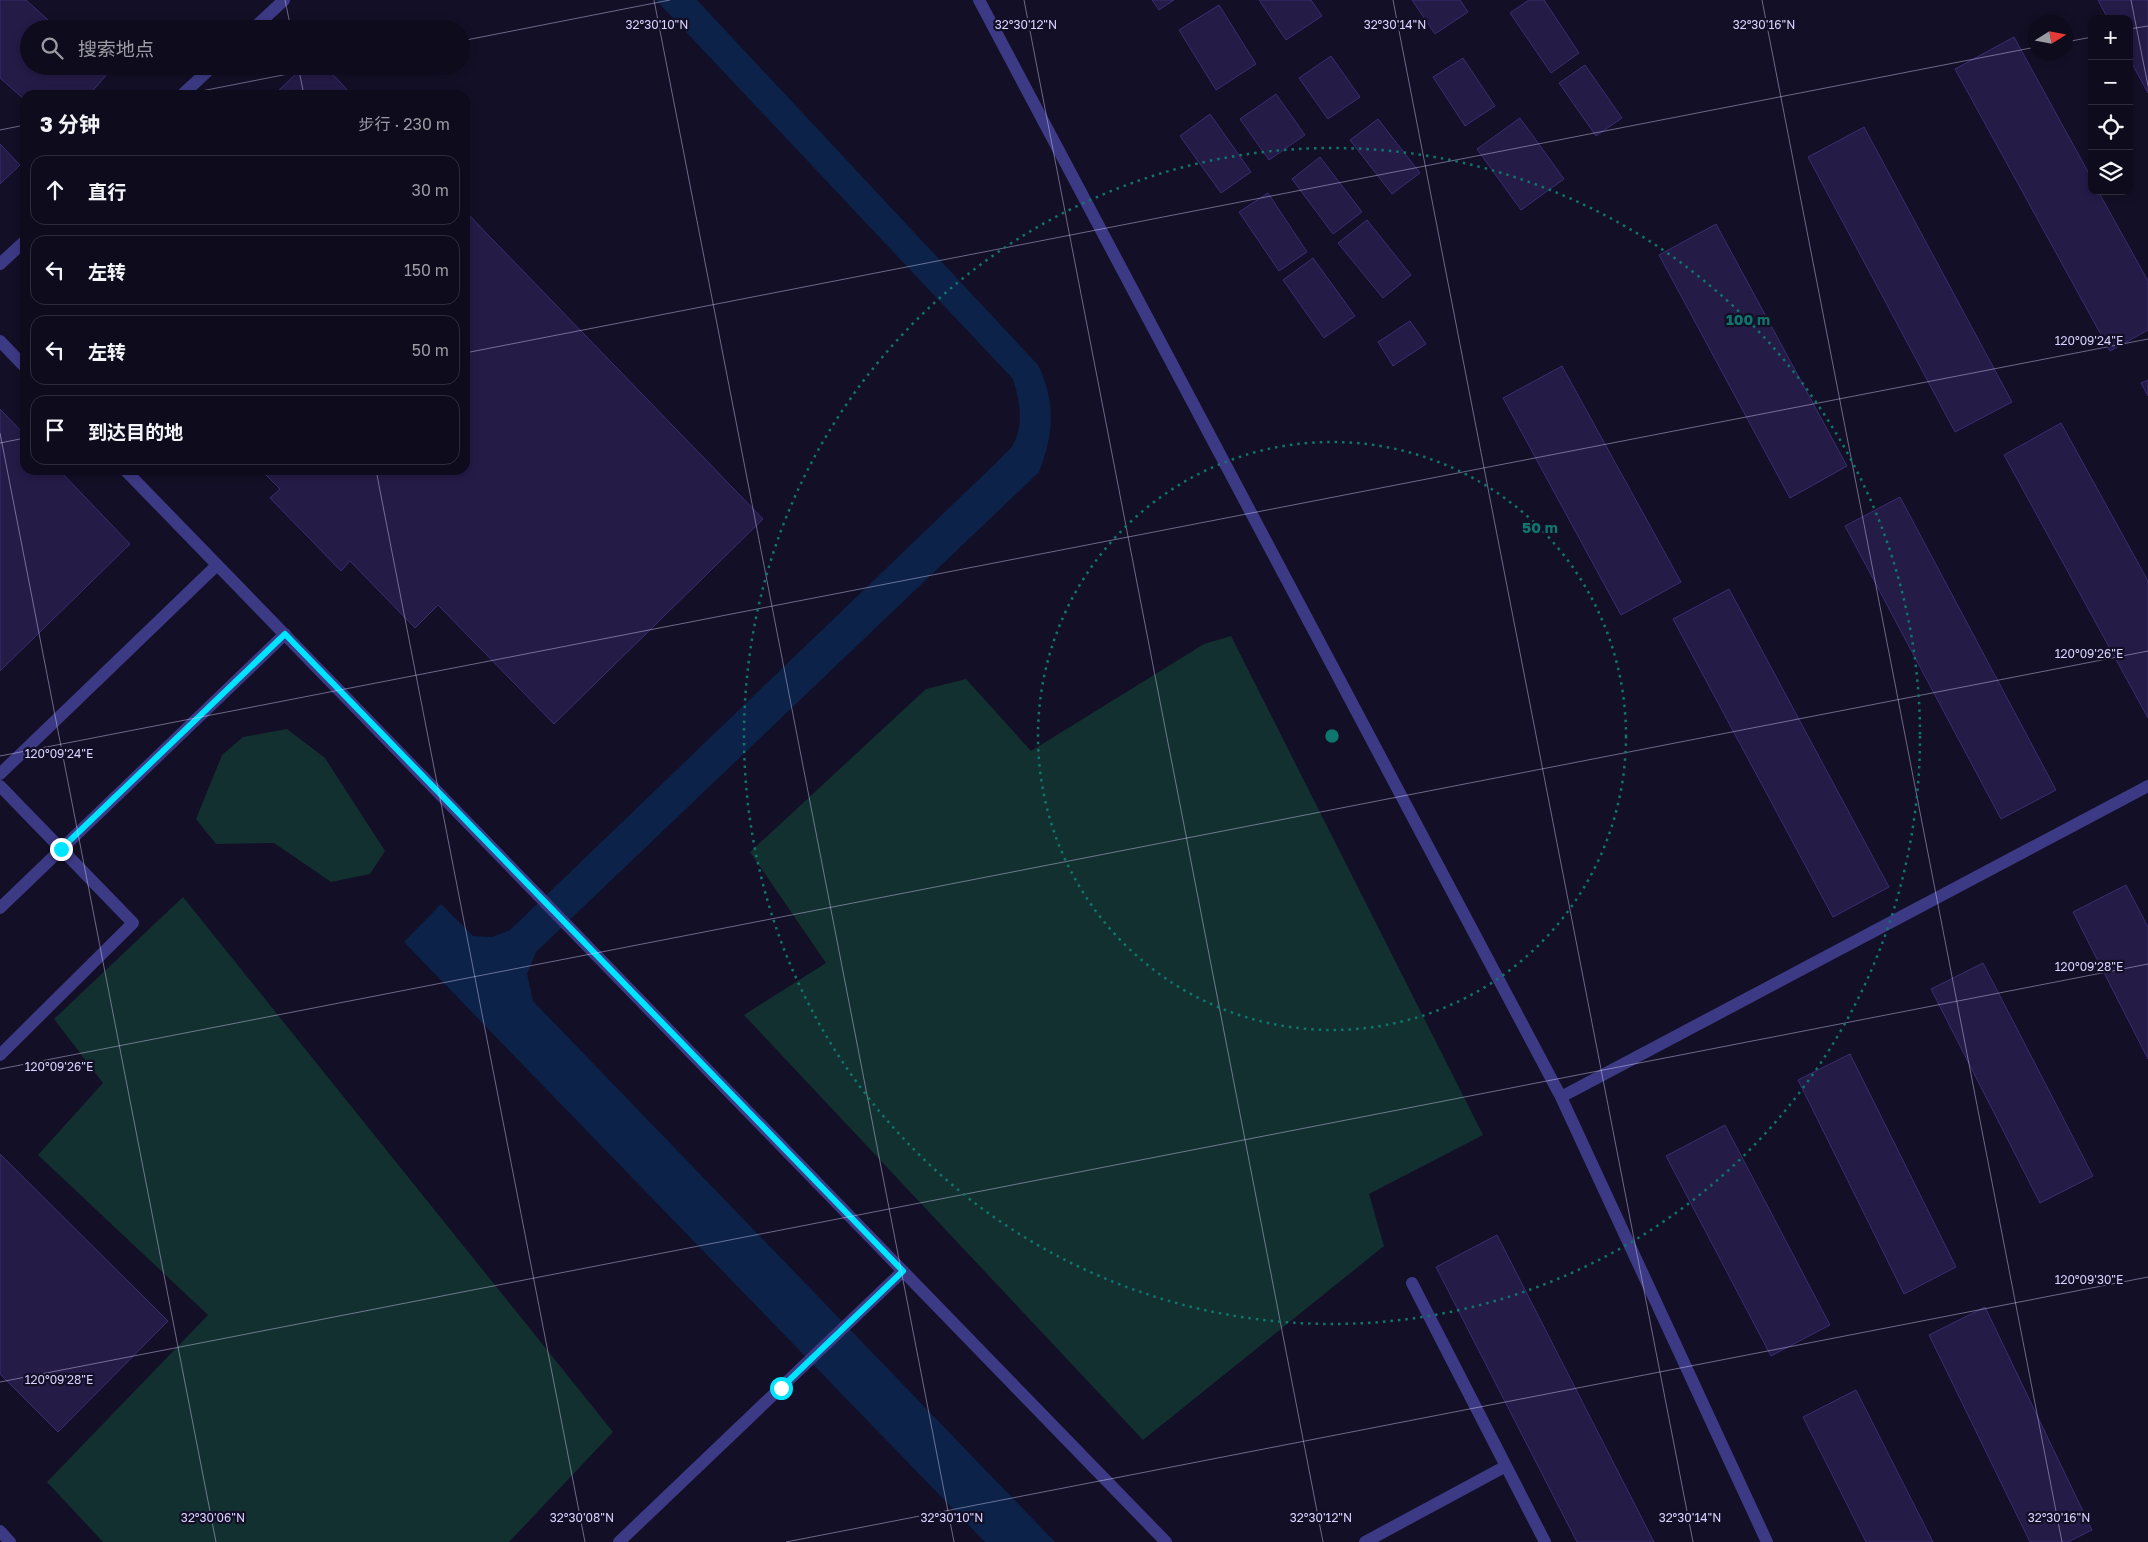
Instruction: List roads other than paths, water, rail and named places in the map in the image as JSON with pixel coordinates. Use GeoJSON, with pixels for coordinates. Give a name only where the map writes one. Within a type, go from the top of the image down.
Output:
{"type":"FeatureCollection","features":[{"type":"Feature","properties":{"kind":"street"},"geometry":{"type":"LineString","coordinates":[[263,20],[284,0]]}},
{"type":"Feature","properties":{"kind":"street"},"geometry":{"type":"LineString","coordinates":[[979,0],[1561,1097],[1767,1542]]}},
{"type":"Feature","properties":{"kind":"street"},"geometry":{"type":"LineString","coordinates":[[187,90],[203,75]]}},
{"type":"Feature","properties":{"kind":"street"},"geometry":{"type":"LineString","coordinates":[[0,264],[20,246]]}},
{"type":"Feature","properties":{"kind":"street"},"geometry":{"type":"LineString","coordinates":[[0,341],[20,362]]}},
{"type":"Feature","properties":{"kind":"street"},"geometry":{"type":"LineString","coordinates":[[130,475],[1166,1542]]}},
{"type":"Feature","properties":{"kind":"street"},"geometry":{"type":"LineString","coordinates":[[0,774],[217,565]]}},
{"type":"Feature","properties":{"kind":"street"},"geometry":{"type":"LineString","coordinates":[[0,908],[285,634]]}},
{"type":"Feature","properties":{"kind":"street"},"geometry":{"type":"LineString","coordinates":[[0,786],[133,923],[0,1055]]}},
{"type":"Feature","properties":{"kind":"street"},"geometry":{"type":"LineString","coordinates":[[1561,1097],[2148,786]]}},
{"type":"Feature","properties":{"kind":"street"},"geometry":{"type":"LineString","coordinates":[[619,1542],[903,1271]]}},
{"type":"Feature","properties":{"kind":"street"},"geometry":{"type":"LineString","coordinates":[[1412,1283],[1545,1542]]}},
{"type":"Feature","properties":{"kind":"street"},"geometry":{"type":"LineString","coordinates":[[1365,1542],[1506,1466]]}},
{"type":"Feature","properties":{"kind":"street"},"geometry":{"type":"LineString","coordinates":[[0,1531],[10,1542]]}},
{"type":"Feature","properties":{"kind":"water"},"geometry":{"type":"Polygon","coordinates":[[[656,0],[697,0],[1038,365],[1048,392],[1051,418],[1050,431],[1039,472],[536,952],[527,974],[533,1001],[1055,1542],[985,1542],[404,942],[441,904],[473,936],[492,937],[510,930],[999,460],[1013,445],[1019,429],[1020,412],[1013,379],[656,0]]]}}]}
